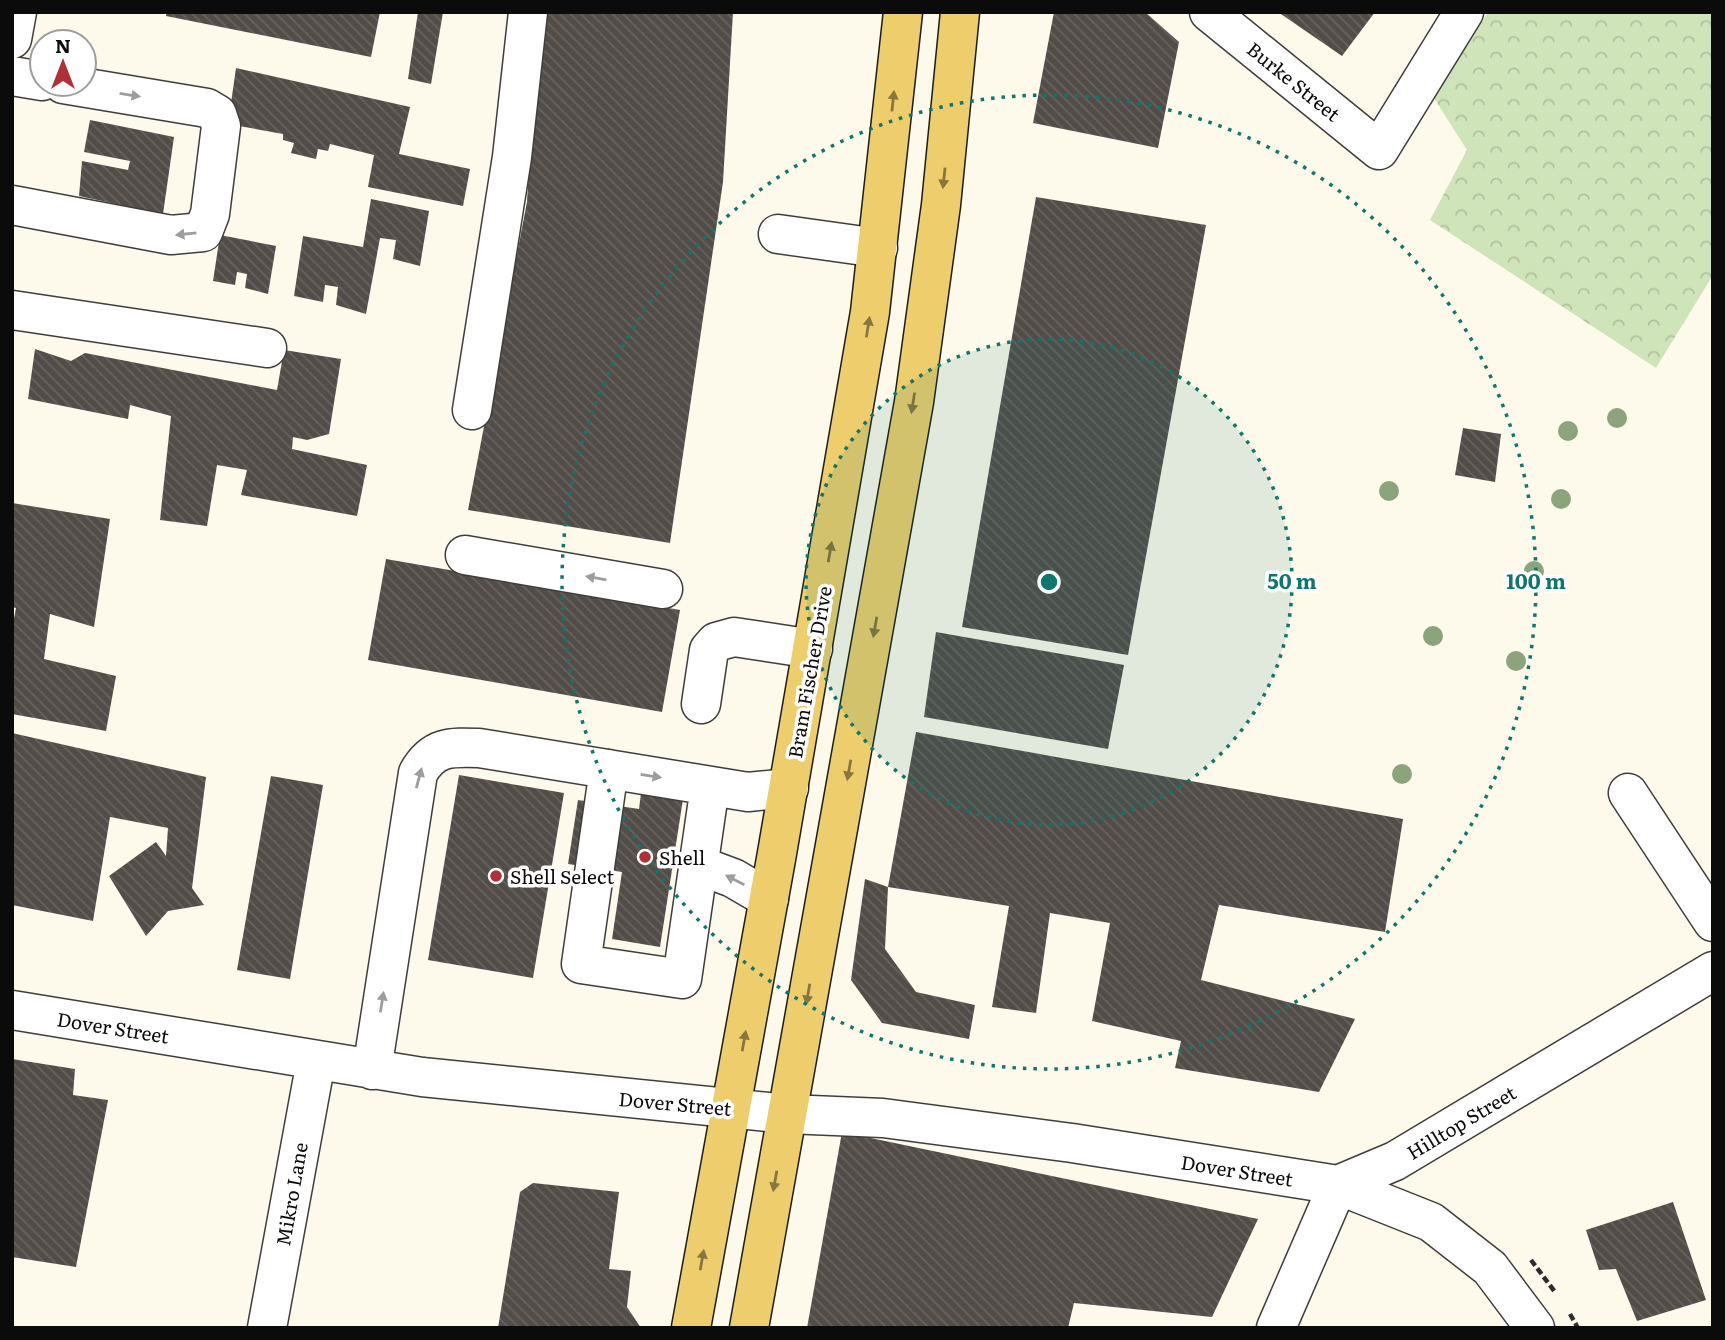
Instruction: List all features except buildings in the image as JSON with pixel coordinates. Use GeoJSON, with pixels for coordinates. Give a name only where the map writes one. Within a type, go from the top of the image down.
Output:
{"type":"FeatureCollection","features":[{"type":"Feature","properties":{"kind":"main road","name":"Bram Fischer Drive"},"geometry":{"type":"LineString","coordinates":[[691,1328],[789,788],[860,375],[878,248],[903,12]]}},
{"type":"Feature","properties":{"kind":"main road"},"geometry":{"type":"LineString","coordinates":[[749,1328],[914,402],[941,205],[960,12]]}},
{"type":"Feature","properties":{"kind":"street"},"geometry":{"type":"LineString","coordinates":[[12,39],[17,12]]}},
{"type":"Feature","properties":{"kind":"street"},"geometry":{"type":"LineString","coordinates":[[472,410],[512,157],[527,12]]}},
{"type":"Feature","properties":{"kind":"street","name":"Burke Street"},"geometry":{"type":"LineString","coordinates":[[1209,12],[1379,150],[1464,12]]}},
{"type":"Feature","properties":{"kind":"street"},"geometry":{"type":"LineString","coordinates":[[12,205],[171,236],[203,232],[210,214],[221,126],[217,114],[206,108],[98,90]]}},
{"type":"Feature","properties":{"kind":"street"},"geometry":{"type":"LineString","coordinates":[[778,234],[878,248]]}},
{"type":"Feature","properties":{"kind":"street"},"geometry":{"type":"LineString","coordinates":[[12,310],[267,348]]}},
{"type":"Feature","properties":{"kind":"street"},"geometry":{"type":"LineString","coordinates":[[465,555],[663,589]]}},
{"type":"Feature","properties":{"kind":"street"},"geometry":{"type":"LineString","coordinates":[[701,704],[709,650],[716,642],[734,637],[813,649]]}},
{"type":"Feature","properties":{"kind":"street"},"geometry":{"type":"LineString","coordinates":[[372,1070],[418,773],[435,751],[449,747],[479,748],[748,792],[789,788]]}},
{"type":"Feature","properties":{"kind":"street"},"geometry":{"type":"LineString","coordinates":[[609,769],[581,964],[682,979],[710,786]]}},
{"type":"Feature","properties":{"kind":"street"},"geometry":{"type":"LineString","coordinates":[[1628,793],[1713,922]]}},
{"type":"Feature","properties":{"kind":"street"},"geometry":{"type":"LineString","coordinates":[[698,865],[733,878],[769,900]]}},
{"type":"Feature","properties":{"kind":"street","name":"Hilltop Street"},"geometry":{"type":"LineString","coordinates":[[1338,1185],[1395,1161],[1713,971]]}},
{"type":"Feature","properties":{"kind":"street","name":"Dover Street"},"geometry":{"type":"LineString","coordinates":[[12,1010],[443,1080],[787,1114],[883,1118],[1072,1143],[1338,1185],[1431,1222],[1490,1268],[1535,1328]]}},
{"type":"Feature","properties":{"kind":"street","name":"Mikro Lane"},"geometry":{"type":"LineString","coordinates":[[267,1328],[316,1061]]}},
{"type":"Feature","properties":{"kind":"street"},"geometry":{"type":"LineString","coordinates":[[1276,1328],[1338,1185]]}},
{"type":"Feature","properties":{"kind":"green space"},"geometry":{"type":"Polygon","coordinates":[[[1488,12],[1713,12],[1713,275],[1656,368],[1430,220],[1467,150],[1434,98],[1488,12]]]}},
{"type":"Feature","properties":{"kind":"place","name":"Shell"},"geometry":{"type":"Point","coordinates":[645,857]}},
{"type":"Feature","properties":{"kind":"place","name":"Shell Select"},"geometry":{"type":"Point","coordinates":[496,876]}}]}
